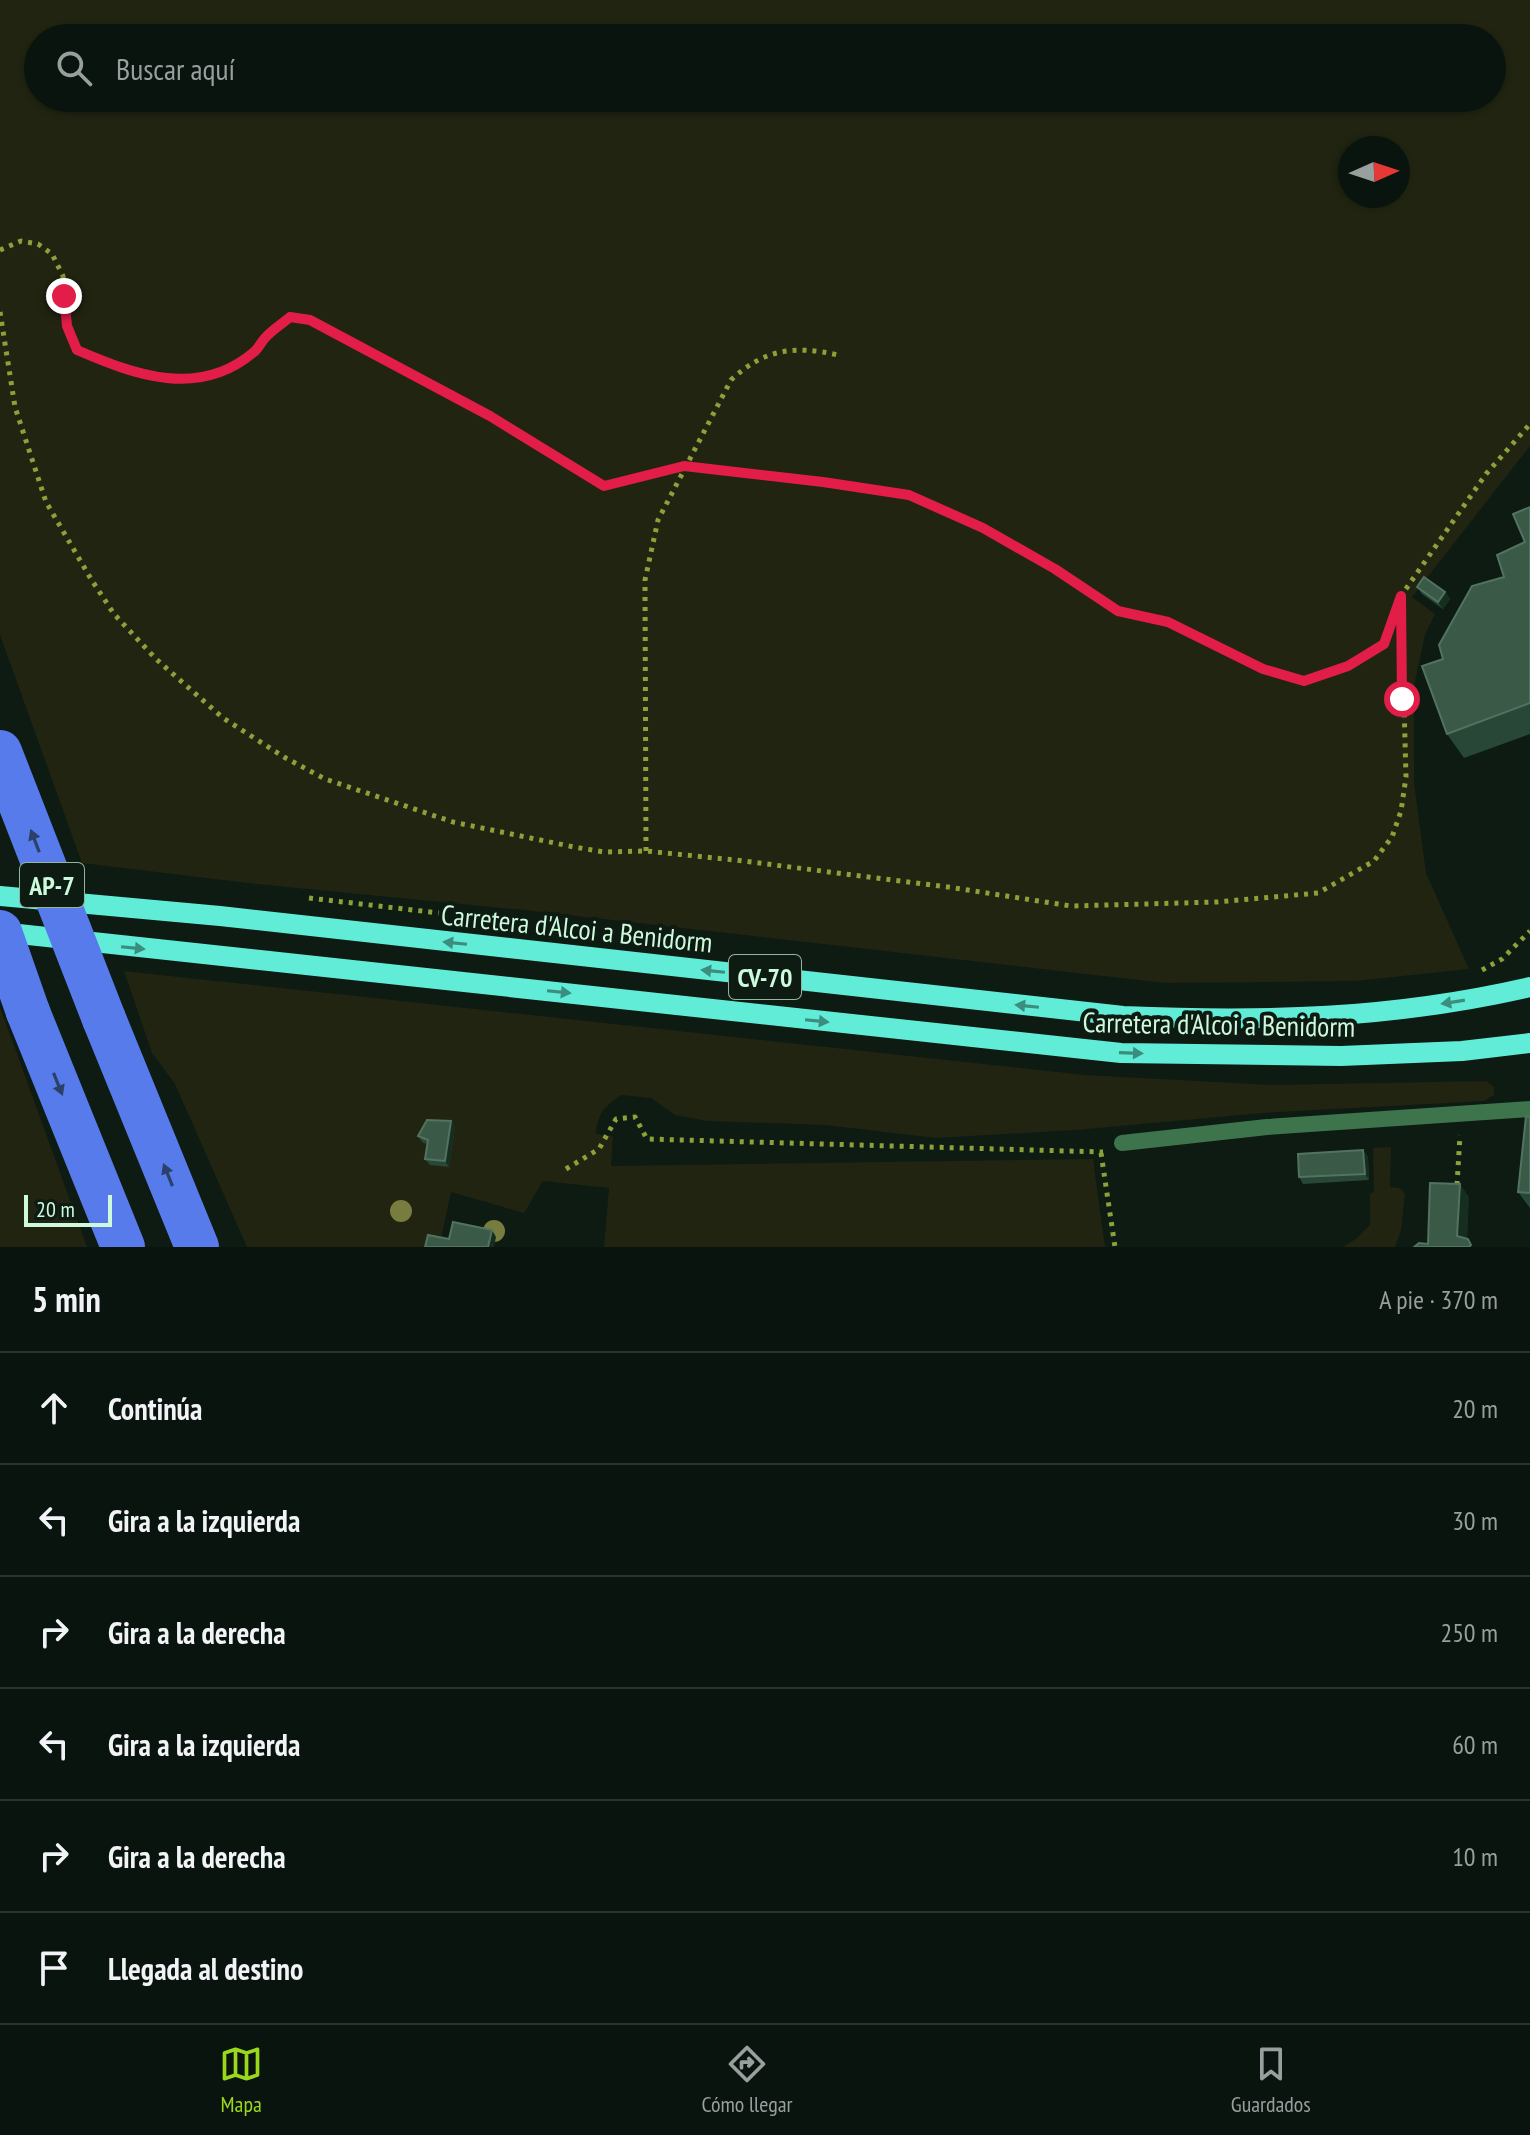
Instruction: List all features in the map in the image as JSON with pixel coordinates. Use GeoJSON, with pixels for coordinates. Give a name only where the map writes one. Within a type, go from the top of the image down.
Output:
{"type":"FeatureCollection","features":[{"type":"Feature","properties":{"kind":"highway","name":"AP-7"},"geometry":{"type":"LineString","coordinates":[[0,751],[197,1247]]}},
{"type":"Feature","properties":{"kind":"highway","name":"AP-7"},"geometry":{"type":"LineString","coordinates":[[0,932],[28,1012],[123,1247]]}},
{"type":"Feature","properties":{"kind":"main road","name":"Carretera d'Alcoi a Benidorm"},"geometry":{"type":"LineString","coordinates":[[0,896],[220,916],[1123,1016],[1209,1020],[1347,1016],[1407,1009],[1530,987]]}},
{"type":"Feature","properties":{"kind":"main road","name":"Carretera d'Alcoi a Benidorm"},"geometry":{"type":"LineString","coordinates":[[0,932],[1121,1053],[1341,1056],[1462,1051],[1530,1043]]}},
{"type":"Feature","properties":{"kind":"lane"},"geometry":{"type":"LineString","coordinates":[[1122,1143],[1267,1127],[1530,1109]]}},
{"type":"Feature","properties":{"kind":"path"},"geometry":{"type":"LineString","coordinates":[[0,250],[21,241],[38,244],[52,254],[63,276],[67,326],[77,350],[139,375],[184,380],[227,371],[256,351],[267,335],[290,317],[310,320],[490,416],[604,486],[684,466],[909,495],[983,528],[1055,569],[1118,611],[1168,622],[1263,669],[1304,681],[1348,666],[1384,644],[1401,596],[1486,474],[1530,424]]}},
{"type":"Feature","properties":{"kind":"path"},"geometry":{"type":"LineString","coordinates":[[0,312],[15,407],[46,502],[114,614],[156,659],[223,718],[284,757],[325,779],[453,822],[604,852],[646,851],[948,887],[1071,906],[1217,902],[1318,893],[1374,861],[1392,837],[1401,811],[1406,777],[1401,596]]}},
{"type":"Feature","properties":{"kind":"path"},"geometry":{"type":"LineString","coordinates":[[646,851],[645,580],[658,520],[731,380],[749,363],[779,351],[815,349],[838,355]]}},
{"type":"Feature","properties":{"kind":"path"},"geometry":{"type":"LineString","coordinates":[[300,897],[454,915]]}},
{"type":"Feature","properties":{"kind":"path"},"geometry":{"type":"LineString","coordinates":[[1478,972],[1502,959],[1530,931]]}},
{"type":"Feature","properties":{"kind":"path"},"geometry":{"type":"LineString","coordinates":[[1457,1185],[1460,1114]]}},
{"type":"Feature","properties":{"kind":"path"},"geometry":{"type":"LineString","coordinates":[[566,1169],[599,1149],[616,1119],[635,1117],[647,1139],[989,1147],[1101,1153],[1122,1143]]}},
{"type":"Feature","properties":{"kind":"path"},"geometry":{"type":"LineString","coordinates":[[1101,1153],[1115,1247]]}},
{"type":"Feature","properties":{"kind":"green space"},"geometry":{"type":"Polygon","coordinates":[[[0,0],[1530,0],[1530,446],[1412,597],[1435,614],[1425,635],[1414,686],[1414,783],[1426,873],[1469,969],[1356,981],[1165,983],[524,910],[256,884],[82,863],[0,635],[0,0]]]}},
{"type":"Feature","properties":{"kind":"green space"},"geometry":{"type":"Polygon","coordinates":[[[124,971],[1086,1075],[1271,1085],[1486,1081],[1494,1087],[1494,1095],[1484,1101],[1263,1113],[1076,1130],[936,1138],[825,1125],[707,1121],[675,1115],[651,1098],[621,1095],[603,1111],[596,1134],[613,1136],[611,1166],[1093,1159],[1105,1247],[604,1247],[609,1188],[543,1181],[524,1213],[451,1192],[440,1243],[431,1247],[247,1247],[175,1084],[152,1053],[124,971]]]}},
{"type":"Feature","properties":{"kind":"green space"},"geometry":{"type":"Polygon","coordinates":[[[0,1007],[87,1247],[0,1247],[0,1007]]]}},
{"type":"Feature","properties":{"kind":"green space"},"geometry":{"type":"Polygon","coordinates":[[[1391,1147],[1390,1187],[1400,1188],[1405,1194],[1401,1230],[1395,1247],[1343,1247],[1370,1225],[1370,1194],[1374,1191],[1373,1148],[1391,1147]]]}},
{"type":"Feature","properties":{"kind":"building"},"geometry":{"type":"Polygon","coordinates":[[[1530,507],[1530,703],[1447,734],[1422,666],[1443,659],[1439,645],[1472,586],[1504,577],[1497,555],[1525,542],[1513,514],[1530,507]]]}},
{"type":"Feature","properties":{"kind":"building"},"geometry":{"type":"Polygon","coordinates":[[[1424,577],[1445,592],[1438,602],[1417,587],[1424,577]]]}},
{"type":"Feature","properties":{"kind":"building"},"geometry":{"type":"Polygon","coordinates":[[[1526,1116],[1530,1117],[1530,1193],[1518,1192],[1526,1116]]]}},
{"type":"Feature","properties":{"kind":"building"},"geometry":{"type":"Polygon","coordinates":[[[427,1120],[451,1121],[445,1161],[425,1159],[428,1140],[418,1136],[427,1120]]]}},
{"type":"Feature","properties":{"kind":"building"},"geometry":{"type":"Polygon","coordinates":[[[1363,1150],[1365,1174],[1299,1177],[1298,1154],[1363,1150]]]}},
{"type":"Feature","properties":{"kind":"building"},"geometry":{"type":"Polygon","coordinates":[[[1430,1183],[1460,1184],[1457,1236],[1468,1239],[1469,1247],[1414,1247],[1419,1243],[1428,1244],[1430,1183]]]}},
{"type":"Feature","properties":{"kind":"building"},"geometry":{"type":"Polygon","coordinates":[[[453,1222],[492,1230],[488,1247],[425,1247],[428,1235],[449,1239],[453,1222]]]}},
{"type":"Feature","properties":{"kind":"route"},"geometry":{"type":"LineString","coordinates":[[64,296],[67,326],[77,350],[139,375],[184,380],[227,371],[256,351],[267,335],[290,317],[310,320],[490,416],[604,486],[684,466],[909,495],[983,528],[1055,569],[1118,611],[1168,622],[1263,669],[1304,681],[1348,666],[1384,644],[1401,596],[1402,699]]}}]}
